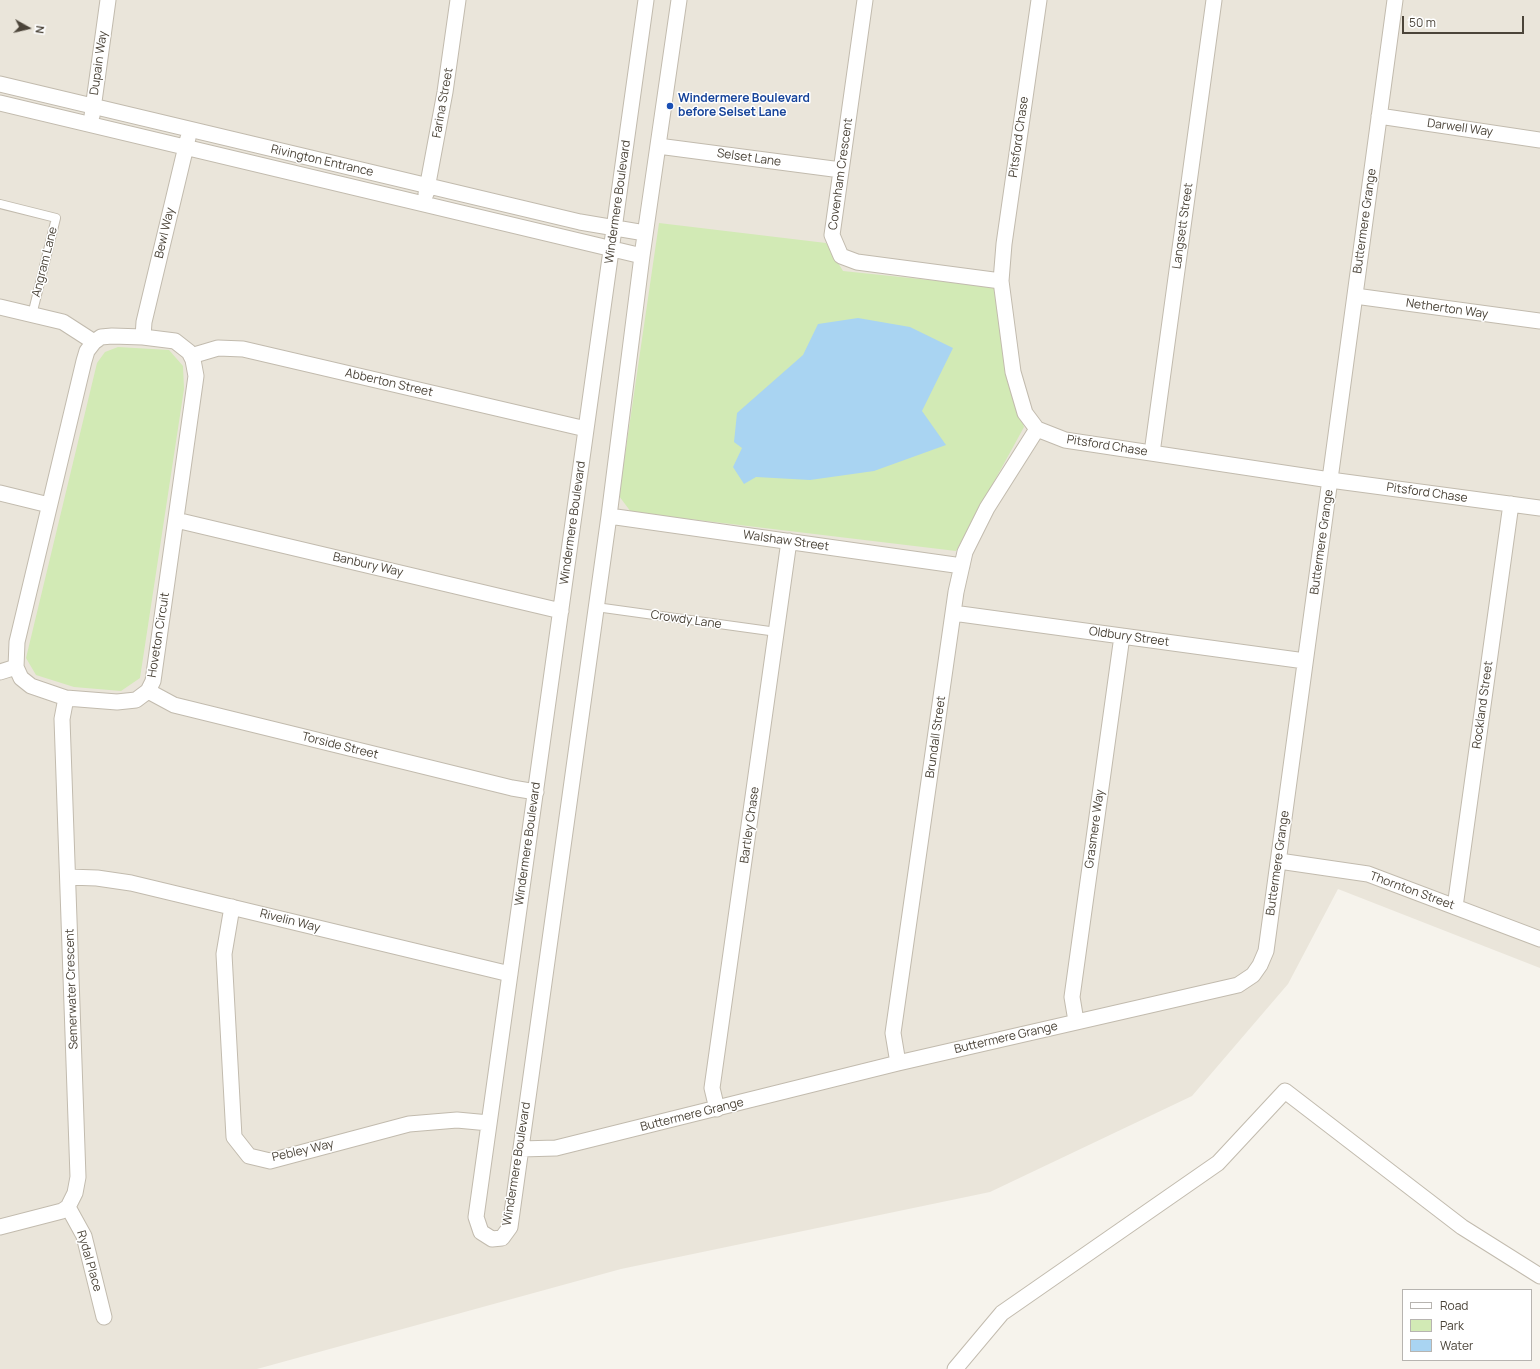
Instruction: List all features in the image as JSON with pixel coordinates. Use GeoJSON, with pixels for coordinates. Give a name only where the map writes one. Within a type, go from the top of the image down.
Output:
{"type":"FeatureCollection","features":[{"type":"Feature","properties":{"kind":"street","name":"Dupain Way"},"geometry":{"type":"LineString","coordinates":[[91,126],[108,0]]}},
{"type":"Feature","properties":{"kind":"street","name":"Farina Street"},"geometry":{"type":"LineString","coordinates":[[424,205],[445,92],[458,0]]}},
{"type":"Feature","properties":{"kind":"street","name":"Windermere Boulevard"},"geometry":{"type":"LineString","coordinates":[[646,0],[476,1217],[481,1232],[492,1239],[502,1238],[510,1227],[609,516],[645,233],[679,0]]}},
{"type":"Feature","properties":{"kind":"street","name":"Covenham Crescent"},"geometry":{"type":"LineString","coordinates":[[865,0],[832,235],[841,256],[857,262],[1002,282]]}},
{"type":"Feature","properties":{"kind":"street","name":"Pitsford Chase"},"geometry":{"type":"LineString","coordinates":[[1039,0],[1004,244],[1002,282],[1013,372],[1025,413],[1037,429],[1065,440],[1330,480],[1540,508]]}},
{"type":"Feature","properties":{"kind":"street","name":"Langsett Street"},"geometry":{"type":"LineString","coordinates":[[1152,453],[1214,0]]}},
{"type":"Feature","properties":{"kind":"street","name":"Buttermere Grange"},"geometry":{"type":"LineString","coordinates":[[521,1149],[556,1148],[898,1063],[1238,985],[1253,975],[1260,965],[1266,951],[1395,0]]}},
{"type":"Feature","properties":{"kind":"street","name":"Rivington Entrance"},"geometry":{"type":"LineString","coordinates":[[0,84],[580,222],[645,233]]}},
{"type":"Feature","properties":{"kind":"street","name":"Rivington Entrance"},"geometry":{"type":"LineString","coordinates":[[0,104],[642,256]]}},
{"type":"Feature","properties":{"kind":"street","name":"Darwell Way"},"geometry":{"type":"LineString","coordinates":[[1379,116],[1540,140]]}},
{"type":"Feature","properties":{"kind":"street","name":"Bewl Way"},"geometry":{"type":"LineString","coordinates":[[142,337],[144,322],[190,130]]}},
{"type":"Feature","properties":{"kind":"street","name":"Selset Lane"},"geometry":{"type":"LineString","coordinates":[[658,146],[841,170]]}},
{"type":"Feature","properties":{"kind":"street","name":"Netherton Way"},"geometry":{"type":"LineString","coordinates":[[1355,296],[1540,321]]}},
{"type":"Feature","properties":{"kind":"street"},"geometry":{"type":"LineString","coordinates":[[0,307],[63,322],[94,342]]}},
{"type":"Feature","properties":{"kind":"street"},"geometry":{"type":"LineString","coordinates":[[0,672],[16,667],[16,642],[87,351],[94,342],[101,337],[142,337],[175,341],[189,352],[191,356]]}},
{"type":"Feature","properties":{"kind":"street","name":"Abberton Street"},"geometry":{"type":"LineString","coordinates":[[191,356],[218,348],[243,349],[586,429]]}},
{"type":"Feature","properties":{"kind":"street","name":"Hoveton Circuit"},"geometry":{"type":"LineString","coordinates":[[16,667],[22,678],[31,686],[66,698],[117,702],[136,700],[148,691],[153,681],[196,376],[191,356]]}},
{"type":"Feature","properties":{"kind":"street","name":"Brundall Street"},"geometry":{"type":"LineString","coordinates":[[898,1063],[893,1033],[956,592],[965,552],[987,508],[1037,429]]}},
{"type":"Feature","properties":{"kind":"street"},"geometry":{"type":"LineString","coordinates":[[0,493],[49,505]]}},
{"type":"Feature","properties":{"kind":"street","name":"Rockland Street"},"geometry":{"type":"LineString","coordinates":[[1455,907],[1511,504]]}},
{"type":"Feature","properties":{"kind":"street","name":"Walshaw Street"},"geometry":{"type":"LineString","coordinates":[[609,516],[962,566]]}},
{"type":"Feature","properties":{"kind":"street","name":"Banbury Way"},"geometry":{"type":"LineString","coordinates":[[176,520],[561,611]]}},
{"type":"Feature","properties":{"kind":"street","name":"Bartley Chase"},"geometry":{"type":"LineString","coordinates":[[717,1109],[712,1088],[789,541]]}},
{"type":"Feature","properties":{"kind":"street","name":"Oldbury Street"},"geometry":{"type":"LineString","coordinates":[[953,614],[1306,661]]}},
{"type":"Feature","properties":{"kind":"street","name":"Grasmere Way"},"geometry":{"type":"LineString","coordinates":[[1076,1021],[1072,997],[1122,636]]}},
{"type":"Feature","properties":{"kind":"street","name":"Torside Street"},"geometry":{"type":"LineString","coordinates":[[148,691],[174,705],[504,786],[536,792]]}},
{"type":"Feature","properties":{"kind":"street","name":"Semerwater Crescent"},"geometry":{"type":"LineString","coordinates":[[66,698],[62,719],[78,1177],[75,1193],[68,1207]]}},
{"type":"Feature","properties":{"kind":"street","name":"Thornton Street"},"geometry":{"type":"LineString","coordinates":[[1279,860],[1368,874],[1540,939]]}},
{"type":"Feature","properties":{"kind":"street","name":"Rivelin Way"},"geometry":{"type":"LineString","coordinates":[[68,876],[131,883],[510,974]]}},
{"type":"Feature","properties":{"kind":"street","name":"Pebley Way"},"geometry":{"type":"LineString","coordinates":[[232,907],[224,954],[234,1137],[249,1156],[270,1160],[409,1124],[457,1120],[489,1123]]}},
{"type":"Feature","properties":{"kind":"street"},"geometry":{"type":"LineString","coordinates":[[955,1369],[1002,1313],[1218,1163],[1285,1091],[1462,1227],[1540,1276]]}},
{"type":"Feature","properties":{"kind":"street"},"geometry":{"type":"LineString","coordinates":[[0,1227],[62,1211],[68,1207]]}},
{"type":"Feature","properties":{"kind":"street","name":"Rydal Place"},"geometry":{"type":"LineString","coordinates":[[68,1207],[84,1236],[104,1317]]}},
{"type":"Feature","properties":{"kind":"lane","name":"Angram Lane"},"geometry":{"type":"LineString","coordinates":[[0,204],[56,218],[32,315]]}},
{"type":"Feature","properties":{"kind":"lane","name":"Crowdy Lane"},"geometry":{"type":"LineString","coordinates":[[596,607],[777,632]]}},
{"type":"Feature","properties":{"kind":"shaded area"},"geometry":{"type":"Polygon","coordinates":[[[0,0],[1540,0],[1540,968],[1338,889],[1288,984],[1192,1096],[990,1192],[621,1269],[257,1369],[0,1369],[0,0]]]}},
{"type":"Feature","properties":{"kind":"green space"},"geometry":{"type":"Polygon","coordinates":[[[659,223],[826,243],[843,271],[996,287],[1008,384],[1024,427],[956,551],[631,512],[619,496],[659,223]]]}},
{"type":"Feature","properties":{"kind":"green space"},"geometry":{"type":"Polygon","coordinates":[[[118,347],[169,350],[183,366],[184,389],[140,678],[121,691],[74,687],[36,675],[26,658],[97,363],[105,352],[118,347]]]}},
{"type":"Feature","properties":{"kind":"water"},"geometry":{"type":"Polygon","coordinates":[[[858,318],[910,327],[953,348],[922,411],[946,445],[874,471],[810,480],[756,477],[744,484],[733,467],[742,448],[734,442],[737,413],[803,355],[818,324],[858,318]]]}},
{"type":"Feature","properties":{"kind":"place","name":"Windermere Boulevard before Selset Lane"},"geometry":{"type":"Point","coordinates":[670,106]}}]}
